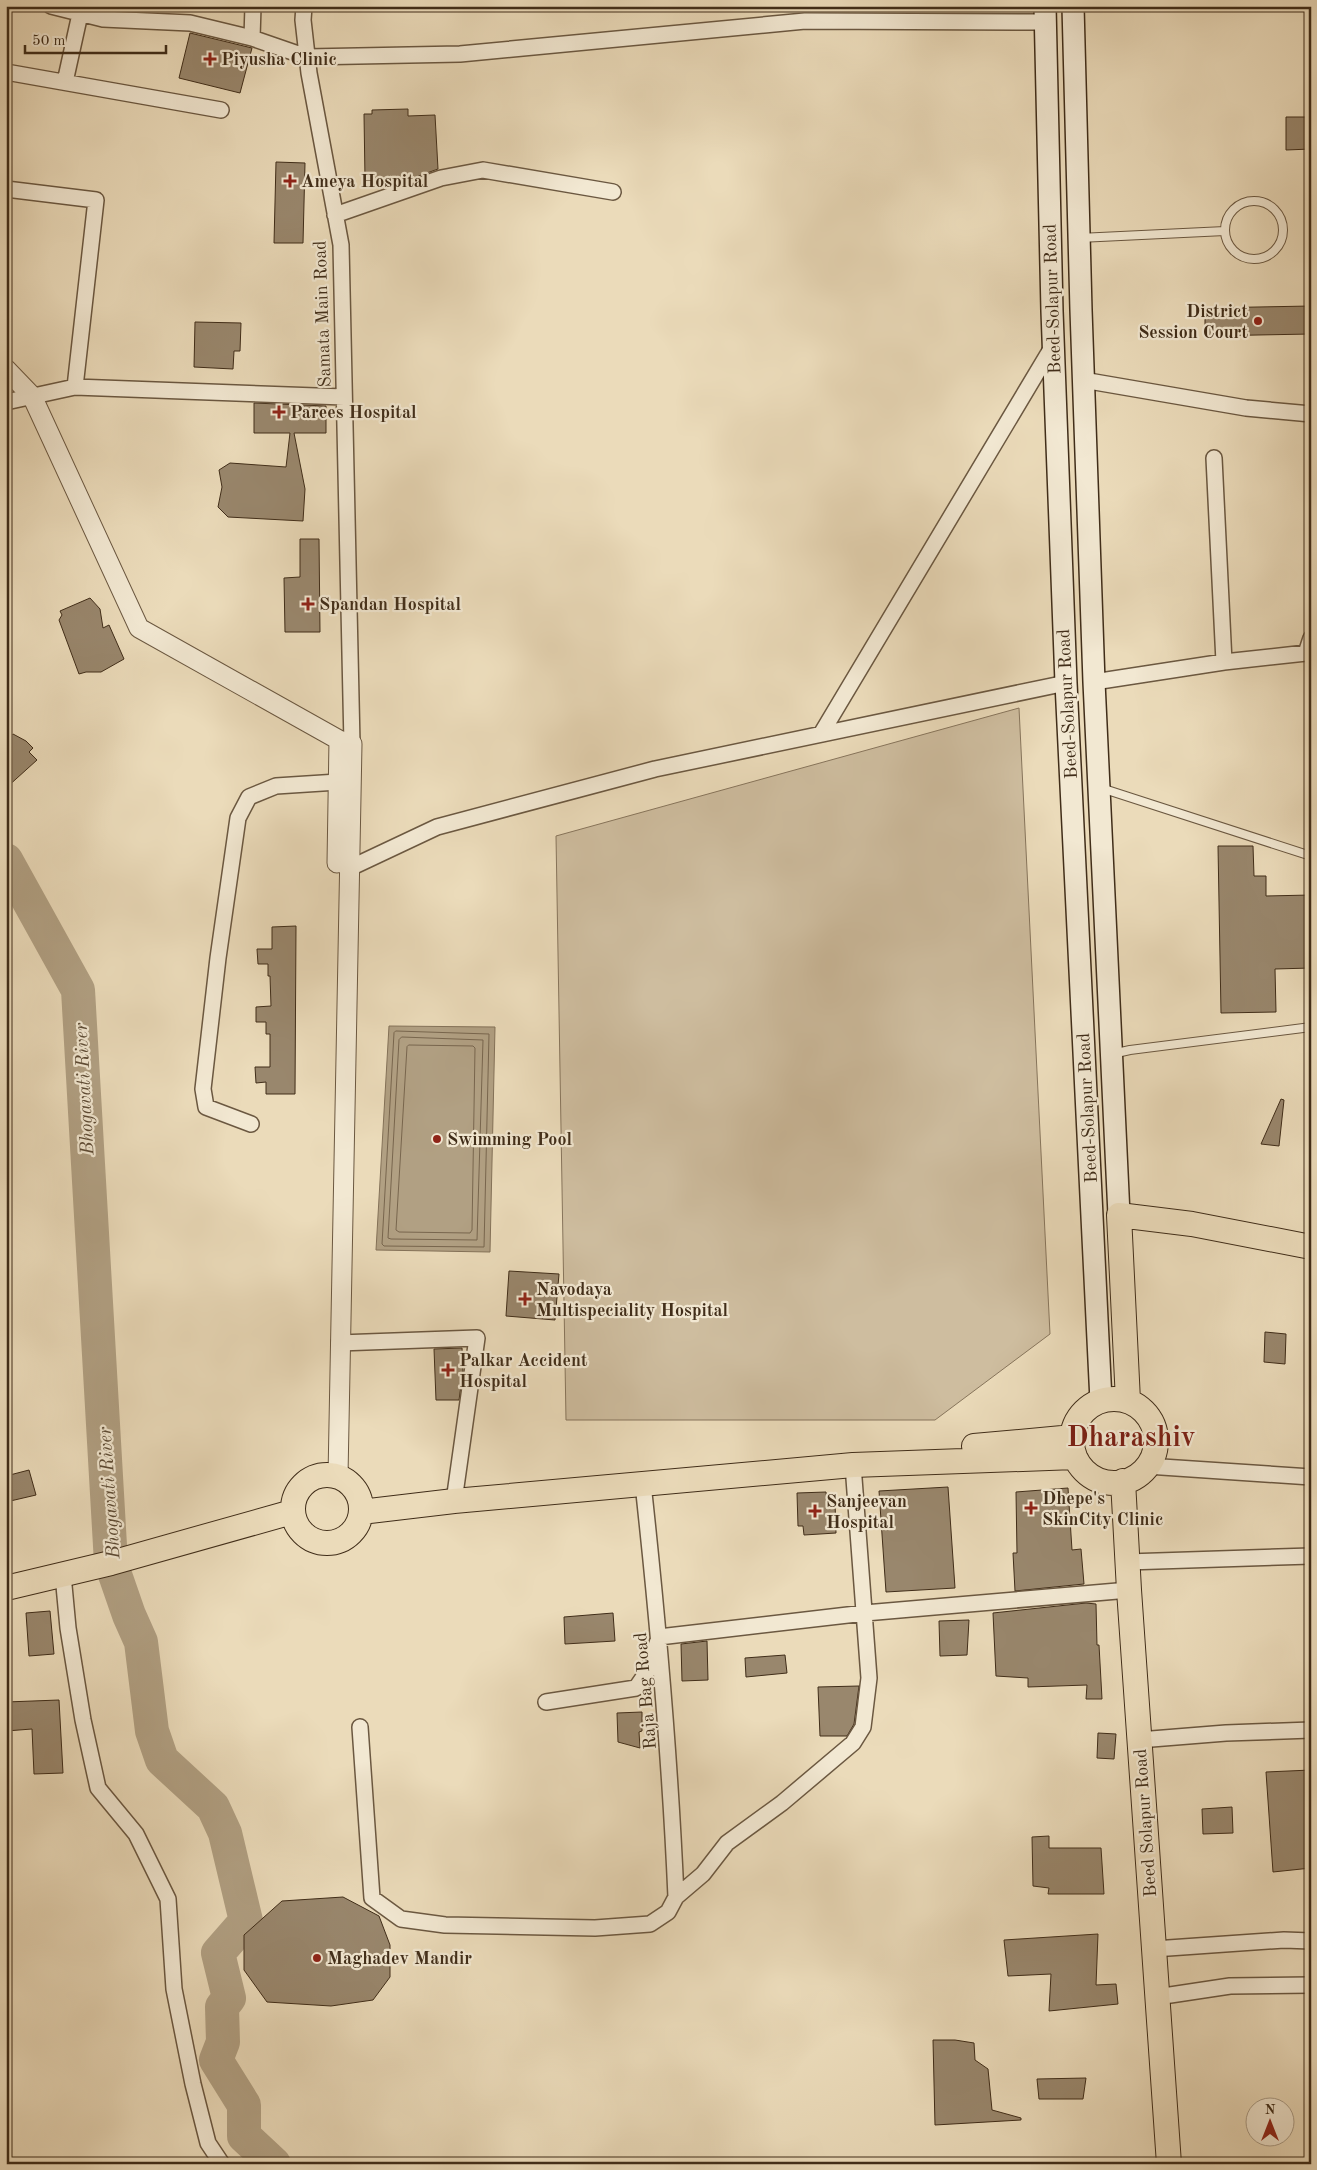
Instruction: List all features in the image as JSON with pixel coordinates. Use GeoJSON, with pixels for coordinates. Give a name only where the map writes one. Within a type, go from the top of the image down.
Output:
{"type":"FeatureCollection","features":[{"type":"Feature","properties":{"kind":"main road","name":"Beed-Solapur Road"},"geometry":{"type":"LineString","coordinates":[[1073,6],[1083,380],[1094,682],[1119,1215]]}},
{"type":"Feature","properties":{"kind":"main road","name":"Beed-Solapur Road"},"geometry":{"type":"LineString","coordinates":[[1045,14],[1066,683],[1101,1401]]}},
{"type":"Feature","properties":{"kind":"main road"},"geometry":{"type":"LineString","coordinates":[[1128,1401],[1119,1215],[1192,1224],[1311,1247]]}},
{"type":"Feature","properties":{"kind":"main road"},"geometry":{"type":"LineString","coordinates":[[1114,1399],[1128,1401],[1139,1407],[1148,1416],[1154,1428],[1156,1441],[1154,1454],[1148,1466],[1137,1476],[1123,1482],[1109,1482],[1095,1478],[1083,1469],[1074,1447],[1080,1416],[1089,1407],[1101,1401],[1114,1399]]}},
{"type":"Feature","properties":{"kind":"main road"},"geometry":{"type":"LineString","coordinates":[[361,1506],[1074,1447]]}},
{"type":"Feature","properties":{"kind":"main road"},"geometry":{"type":"LineString","coordinates":[[455,1497],[643,1484],[1074,1447]]}},
{"type":"Feature","properties":{"kind":"main road"},"geometry":{"type":"LineString","coordinates":[[316,1476],[332,1476],[348,1482],[356,1490],[361,1506],[358,1523],[352,1532],[343,1539],[332,1543],[321,1543],[310,1539],[301,1532],[295,1523],[292,1512],[293,1500],[298,1490],[306,1482],[316,1476]]}},
{"type":"Feature","properties":{"kind":"main road","name":"Beed Solapur Road"},"geometry":{"type":"LineString","coordinates":[[1123,1482],[1169,2164]]}},
{"type":"Feature","properties":{"kind":"main road"},"geometry":{"type":"LineString","coordinates":[[6,1588],[111,1563],[292,1512]]}},
{"type":"Feature","properties":{"kind":"street"},"geometry":{"type":"LineString","coordinates":[[51,6],[103,18],[190,23],[252,38],[307,57],[460,54],[805,21],[1045,14]]}},
{"type":"Feature","properties":{"kind":"street"},"geometry":{"type":"LineString","coordinates":[[252,38],[253,6]]}},
{"type":"Feature","properties":{"kind":"street","name":"Samata Main Road"},"geometry":{"type":"LineString","coordinates":[[304,6],[303,20],[307,57],[341,245],[344,397],[345,742]]}},
{"type":"Feature","properties":{"kind":"street"},"geometry":{"type":"LineString","coordinates":[[65,82],[80,14]]}},
{"type":"Feature","properties":{"kind":"street"},"geometry":{"type":"LineString","coordinates":[[6,72],[221,110]]}},
{"type":"Feature","properties":{"kind":"street"},"geometry":{"type":"LineString","coordinates":[[335,215],[441,178],[483,170],[613,192]]}},
{"type":"Feature","properties":{"kind":"street"},"geometry":{"type":"LineString","coordinates":[[6,189],[96,200],[75,387]]}},
{"type":"Feature","properties":{"kind":"street"},"geometry":{"type":"LineString","coordinates":[[821,734],[1054,344]]}},
{"type":"Feature","properties":{"kind":"street"},"geometry":{"type":"LineString","coordinates":[[6,369],[32,396],[139,628],[345,742]]}},
{"type":"Feature","properties":{"kind":"street"},"geometry":{"type":"LineString","coordinates":[[1083,380],[1246,408],[1311,414]]}},
{"type":"Feature","properties":{"kind":"street"},"geometry":{"type":"LineString","coordinates":[[6,402],[75,387],[344,397]]}},
{"type":"Feature","properties":{"kind":"street"},"geometry":{"type":"LineString","coordinates":[[1214,458],[1224,662]]}},
{"type":"Feature","properties":{"kind":"street"},"geometry":{"type":"LineString","coordinates":[[1094,682],[1224,662],[1306,653],[1311,638]]}},
{"type":"Feature","properties":{"kind":"street"},"geometry":{"type":"LineString","coordinates":[[350,868],[437,827],[655,769],[1066,683]]}},
{"type":"Feature","properties":{"kind":"street"},"geometry":{"type":"LineString","coordinates":[[332,1476],[338,782],[345,742]]}},
{"type":"Feature","properties":{"kind":"street"},"geometry":{"type":"LineString","coordinates":[[332,1476],[339,1343],[350,868],[345,742]]}},
{"type":"Feature","properties":{"kind":"street"},"geometry":{"type":"LineString","coordinates":[[251,1124],[206,1107],[203,1089],[218,958],[238,818],[249,797],[276,786],[338,782]]}},
{"type":"Feature","properties":{"kind":"street"},"geometry":{"type":"LineString","coordinates":[[339,1343],[477,1338],[455,1497]]}},
{"type":"Feature","properties":{"kind":"street"},"geometry":{"type":"LineString","coordinates":[[360,1727],[372,1898],[401,1919],[454,1925],[595,1928],[650,1924],[668,1912],[676,1897],[703,1874],[727,1843],[782,1803],[853,1744],[863,1727],[868,1686],[865,1613],[853,1465]]}},
{"type":"Feature","properties":{"kind":"street"},"geometry":{"type":"LineString","coordinates":[[1148,1466],[1311,1477]]}},
{"type":"Feature","properties":{"kind":"street","name":"Raja Bag Road"},"geometry":{"type":"LineString","coordinates":[[643,1484],[659,1636],[672,1802],[676,1897]]}},
{"type":"Feature","properties":{"kind":"street"},"geometry":{"type":"LineString","coordinates":[[1127,1562],[1311,1556]]}},
{"type":"Feature","properties":{"kind":"street"},"geometry":{"type":"LineString","coordinates":[[63,1575],[68,1628],[83,1720],[98,1788],[136,1834],[168,1899],[174,1989],[191,2074],[208,2143],[222,2164]]}},
{"type":"Feature","properties":{"kind":"street"},"geometry":{"type":"LineString","coordinates":[[546,1702],[636,1688],[649,1669],[659,1636],[865,1613],[1129,1590]]}},
{"type":"Feature","properties":{"kind":"street"},"geometry":{"type":"LineString","coordinates":[[1139,1740],[1226,1733],[1311,1730]]}},
{"type":"Feature","properties":{"kind":"street"},"geometry":{"type":"LineString","coordinates":[[1154,1949],[1284,1940],[1311,1940]]}},
{"type":"Feature","properties":{"kind":"street"},"geometry":{"type":"LineString","coordinates":[[1157,1997],[1230,1986],[1311,1985]]}},
{"type":"Feature","properties":{"kind":"lane"},"geometry":{"type":"LineString","coordinates":[[1253,200],[1270,205],[1282,219],[1284,228],[1279,246],[1265,257],[1256,259],[1238,254],[1231,248],[1225,231],[1226,222],[1236,207],[1253,200]]}},
{"type":"Feature","properties":{"kind":"lane"},"geometry":{"type":"LineString","coordinates":[[1079,238],[1225,231]]}},
{"type":"Feature","properties":{"kind":"lane"},"geometry":{"type":"LineString","coordinates":[[1099,787],[1311,856]]}},
{"type":"Feature","properties":{"kind":"lane"},"geometry":{"type":"LineString","coordinates":[[1112,1054],[1130,1050],[1311,1027]]}},
{"type":"Feature","properties":{"kind":"shaded area"},"geometry":{"type":"Polygon","coordinates":[[[1019,708],[1050,1334],[935,1420],[566,1420],[556,836],[1019,708]]]}},
{"type":"Feature","properties":{"kind":"water","name":"Swimming Pool"},"geometry":{"type":"Polygon","coordinates":[[[389,1026],[495,1027],[490,1252],[376,1250],[389,1026]]]}},
{"type":"Feature","properties":{"kind":"building"},"geometry":{"type":"Polygon","coordinates":[[[190,33],[252,48],[240,93],[179,78],[190,33]]]}},
{"type":"Feature","properties":{"kind":"building"},"geometry":{"type":"Polygon","coordinates":[[[408,109],[408,116],[435,115],[438,169],[413,178],[365,179],[364,114],[372,114],[372,110],[408,109]]]}},
{"type":"Feature","properties":{"kind":"building"},"geometry":{"type":"Polygon","coordinates":[[[1286,117],[1311,117],[1311,149],[1286,150],[1286,117]]]}},
{"type":"Feature","properties":{"kind":"building"},"geometry":{"type":"Polygon","coordinates":[[[276,162],[305,163],[303,243],[274,243],[276,162]]]}},
{"type":"Feature","properties":{"kind":"building","name":"District Session Court"},"geometry":{"type":"Polygon","coordinates":[[[1311,306],[1311,334],[1205,336],[1205,308],[1311,306]]]}},
{"type":"Feature","properties":{"kind":"building"},"geometry":{"type":"Polygon","coordinates":[[[195,322],[241,323],[240,351],[234,351],[233,369],[194,367],[195,322]]]}},
{"type":"Feature","properties":{"kind":"building"},"geometry":{"type":"Polygon","coordinates":[[[254,403],[326,406],[326,433],[294,433],[305,489],[303,521],[228,517],[218,507],[222,487],[219,470],[230,463],[286,467],[290,433],[254,433],[254,403]]]}},
{"type":"Feature","properties":{"kind":"building"},"geometry":{"type":"Polygon","coordinates":[[[300,539],[319,539],[320,632],[285,632],[284,578],[300,577],[300,539]]]}},
{"type":"Feature","properties":{"kind":"building"},"geometry":{"type":"Polygon","coordinates":[[[90,598],[100,609],[103,628],[109,625],[124,659],[101,672],[79,674],[59,620],[62,615],[60,611],[90,598]]]}},
{"type":"Feature","properties":{"kind":"building"},"geometry":{"type":"Polygon","coordinates":[[[13,734],[26,741],[33,748],[29,752],[37,760],[6,788],[6,740],[13,734]]]}},
{"type":"Feature","properties":{"kind":"building"},"geometry":{"type":"Polygon","coordinates":[[[1218,846],[1253,846],[1254,876],[1266,876],[1266,896],[1311,895],[1311,968],[1275,969],[1276,1012],[1221,1013],[1218,846]]]}},
{"type":"Feature","properties":{"kind":"building"},"geometry":{"type":"Polygon","coordinates":[[[296,926],[295,1094],[266,1094],[266,1082],[256,1083],[255,1067],[270,1067],[270,1034],[266,1034],[266,1022],[256,1022],[256,1007],[271,1006],[270,976],[268,976],[268,964],[258,964],[257,949],[272,949],[272,927],[296,926]]]}},
{"type":"Feature","properties":{"kind":"building"},"geometry":{"type":"Polygon","coordinates":[[[1281,1099],[1284,1100],[1279,1146],[1261,1144],[1281,1099]]]}},
{"type":"Feature","properties":{"kind":"building"},"geometry":{"type":"Polygon","coordinates":[[[509,1271],[559,1274],[555,1320],[506,1316],[509,1271]]]}},
{"type":"Feature","properties":{"kind":"building"},"geometry":{"type":"Polygon","coordinates":[[[1265,1332],[1286,1334],[1285,1364],[1264,1362],[1265,1332]]]}},
{"type":"Feature","properties":{"kind":"building"},"geometry":{"type":"Polygon","coordinates":[[[462,1348],[463,1371],[459,1400],[436,1400],[434,1349],[462,1348]]]}},
{"type":"Feature","properties":{"kind":"building"},"geometry":{"type":"Polygon","coordinates":[[[29,1470],[36,1495],[6,1502],[6,1476],[29,1470]]]}},
{"type":"Feature","properties":{"kind":"building"},"geometry":{"type":"Polygon","coordinates":[[[948,1487],[955,1588],[886,1592],[879,1491],[948,1487]]]}},
{"type":"Feature","properties":{"kind":"building"},"geometry":{"type":"Polygon","coordinates":[[[1068,1488],[1072,1550],[1081,1549],[1084,1584],[1015,1591],[1013,1553],[1017,1553],[1016,1492],[1068,1488]]]}},
{"type":"Feature","properties":{"kind":"building"},"geometry":{"type":"Polygon","coordinates":[[[826,1492],[827,1503],[835,1502],[836,1533],[804,1535],[803,1526],[798,1526],[797,1493],[826,1492]]]}},
{"type":"Feature","properties":{"kind":"building"},"geometry":{"type":"Polygon","coordinates":[[[1086,1603],[1096,1604],[1097,1645],[1099,1645],[1102,1699],[1086,1699],[1087,1685],[1028,1687],[1028,1678],[996,1676],[993,1613],[1086,1603]]]}},
{"type":"Feature","properties":{"kind":"building"},"geometry":{"type":"Polygon","coordinates":[[[50,1611],[54,1654],[29,1656],[26,1613],[50,1611]]]}},
{"type":"Feature","properties":{"kind":"building"},"geometry":{"type":"Polygon","coordinates":[[[613,1613],[615,1641],[565,1644],[564,1617],[613,1613]]]}},
{"type":"Feature","properties":{"kind":"building"},"geometry":{"type":"Polygon","coordinates":[[[969,1620],[967,1655],[940,1656],[939,1621],[969,1620]]]}},
{"type":"Feature","properties":{"kind":"building"},"geometry":{"type":"Polygon","coordinates":[[[707,1641],[708,1680],[682,1681],[681,1644],[707,1641]]]}},
{"type":"Feature","properties":{"kind":"building"},"geometry":{"type":"Polygon","coordinates":[[[785,1655],[787,1673],[746,1677],[745,1658],[785,1655]]]}},
{"type":"Feature","properties":{"kind":"building"},"geometry":{"type":"Polygon","coordinates":[[[859,1686],[854,1724],[847,1736],[820,1736],[818,1687],[859,1686]]]}},
{"type":"Feature","properties":{"kind":"building"},"geometry":{"type":"Polygon","coordinates":[[[59,1700],[63,1773],[34,1774],[32,1729],[6,1731],[6,1702],[59,1700]]]}},
{"type":"Feature","properties":{"kind":"building"},"geometry":{"type":"Polygon","coordinates":[[[642,1712],[642,1731],[639,1732],[640,1748],[618,1742],[617,1713],[642,1712]]]}},
{"type":"Feature","properties":{"kind":"building"},"geometry":{"type":"Polygon","coordinates":[[[1098,1733],[1116,1734],[1114,1759],[1097,1758],[1098,1733]]]}},
{"type":"Feature","properties":{"kind":"building"},"geometry":{"type":"Polygon","coordinates":[[[1311,1770],[1311,1868],[1273,1872],[1266,1772],[1311,1770]]]}},
{"type":"Feature","properties":{"kind":"building"},"geometry":{"type":"Polygon","coordinates":[[[1232,1807],[1233,1833],[1203,1834],[1202,1809],[1232,1807]]]}},
{"type":"Feature","properties":{"kind":"building"},"geometry":{"type":"Polygon","coordinates":[[[1049,1836],[1049,1848],[1101,1848],[1104,1894],[1048,1894],[1049,1888],[1033,1886],[1032,1837],[1049,1836]]]}},
{"type":"Feature","properties":{"kind":"building","name":"Maghadev Mandir"},"geometry":{"type":"Polygon","coordinates":[[[343,1897],[379,1916],[390,1945],[390,1977],[373,2000],[331,2006],[267,2002],[244,1970],[244,1935],[282,1901],[343,1897]]]}},
{"type":"Feature","properties":{"kind":"building"},"geometry":{"type":"Polygon","coordinates":[[[1098,1934],[1096,1985],[1116,1984],[1118,2004],[1049,2011],[1051,1974],[1008,1976],[1004,1940],[1098,1934]]]}},
{"type":"Feature","properties":{"kind":"building"},"geometry":{"type":"Polygon","coordinates":[[[933,2040],[955,2040],[974,2043],[975,2060],[988,2069],[992,2110],[1021,2118],[1021,2120],[935,2125],[933,2040]]]}},
{"type":"Feature","properties":{"kind":"building"},"geometry":{"type":"Polygon","coordinates":[[[1086,2078],[1083,2099],[1039,2099],[1037,2079],[1086,2078]]]}},
{"type":"Feature","properties":{"kind":"waterway","name":"Bhogavati River"},"geometry":{"type":"LineString","coordinates":[[6,860],[78,990],[111,1563],[129,1615],[141,1642],[152,1731],[162,1760],[213,1807],[225,1833],[246,1921],[218,1953],[229,1998],[222,2007],[223,2042],[216,2060],[244,2105],[244,2136],[274,2164]]}},
{"type":"Feature","properties":{"kind":"place","name":"Piyusha Clinic"},"geometry":{"type":"Point","coordinates":[210,59]}},
{"type":"Feature","properties":{"kind":"place","name":"Ameya Hospital"},"geometry":{"type":"Point","coordinates":[290,181]}},
{"type":"Feature","properties":{"kind":"place","name":"District Session Court"},"geometry":{"type":"Point","coordinates":[1258,321]}},
{"type":"Feature","properties":{"kind":"place","name":"Parees Hospital"},"geometry":{"type":"Point","coordinates":[279,412]}},
{"type":"Feature","properties":{"kind":"place","name":"Spandan Hospital"},"geometry":{"type":"Point","coordinates":[308,604]}},
{"type":"Feature","properties":{"kind":"place","name":"Swimming Pool"},"geometry":{"type":"Point","coordinates":[437,1139]}},
{"type":"Feature","properties":{"kind":"place","name":"Navodaya Multispeciality Hospital"},"geometry":{"type":"Point","coordinates":[525,1299]}},
{"type":"Feature","properties":{"kind":"place","name":"Palkar Accident Hospital"},"geometry":{"type":"Point","coordinates":[448,1370]}},
{"type":"Feature","properties":{"kind":"place","name":"Dhepe's SkinCity Clinic"},"geometry":{"type":"Point","coordinates":[1031,1508]}},
{"type":"Feature","properties":{"kind":"place","name":"Sanjeevan Hospital"},"geometry":{"type":"Point","coordinates":[815,1511]}},
{"type":"Feature","properties":{"kind":"place","name":"Maghadev Mandir"},"geometry":{"type":"Point","coordinates":[317,1958]}},
{"type":"Feature","properties":{"kind":"district","name":"Dharashiv"},"geometry":{"type":"Point","coordinates":[1131,1436]}}]}
